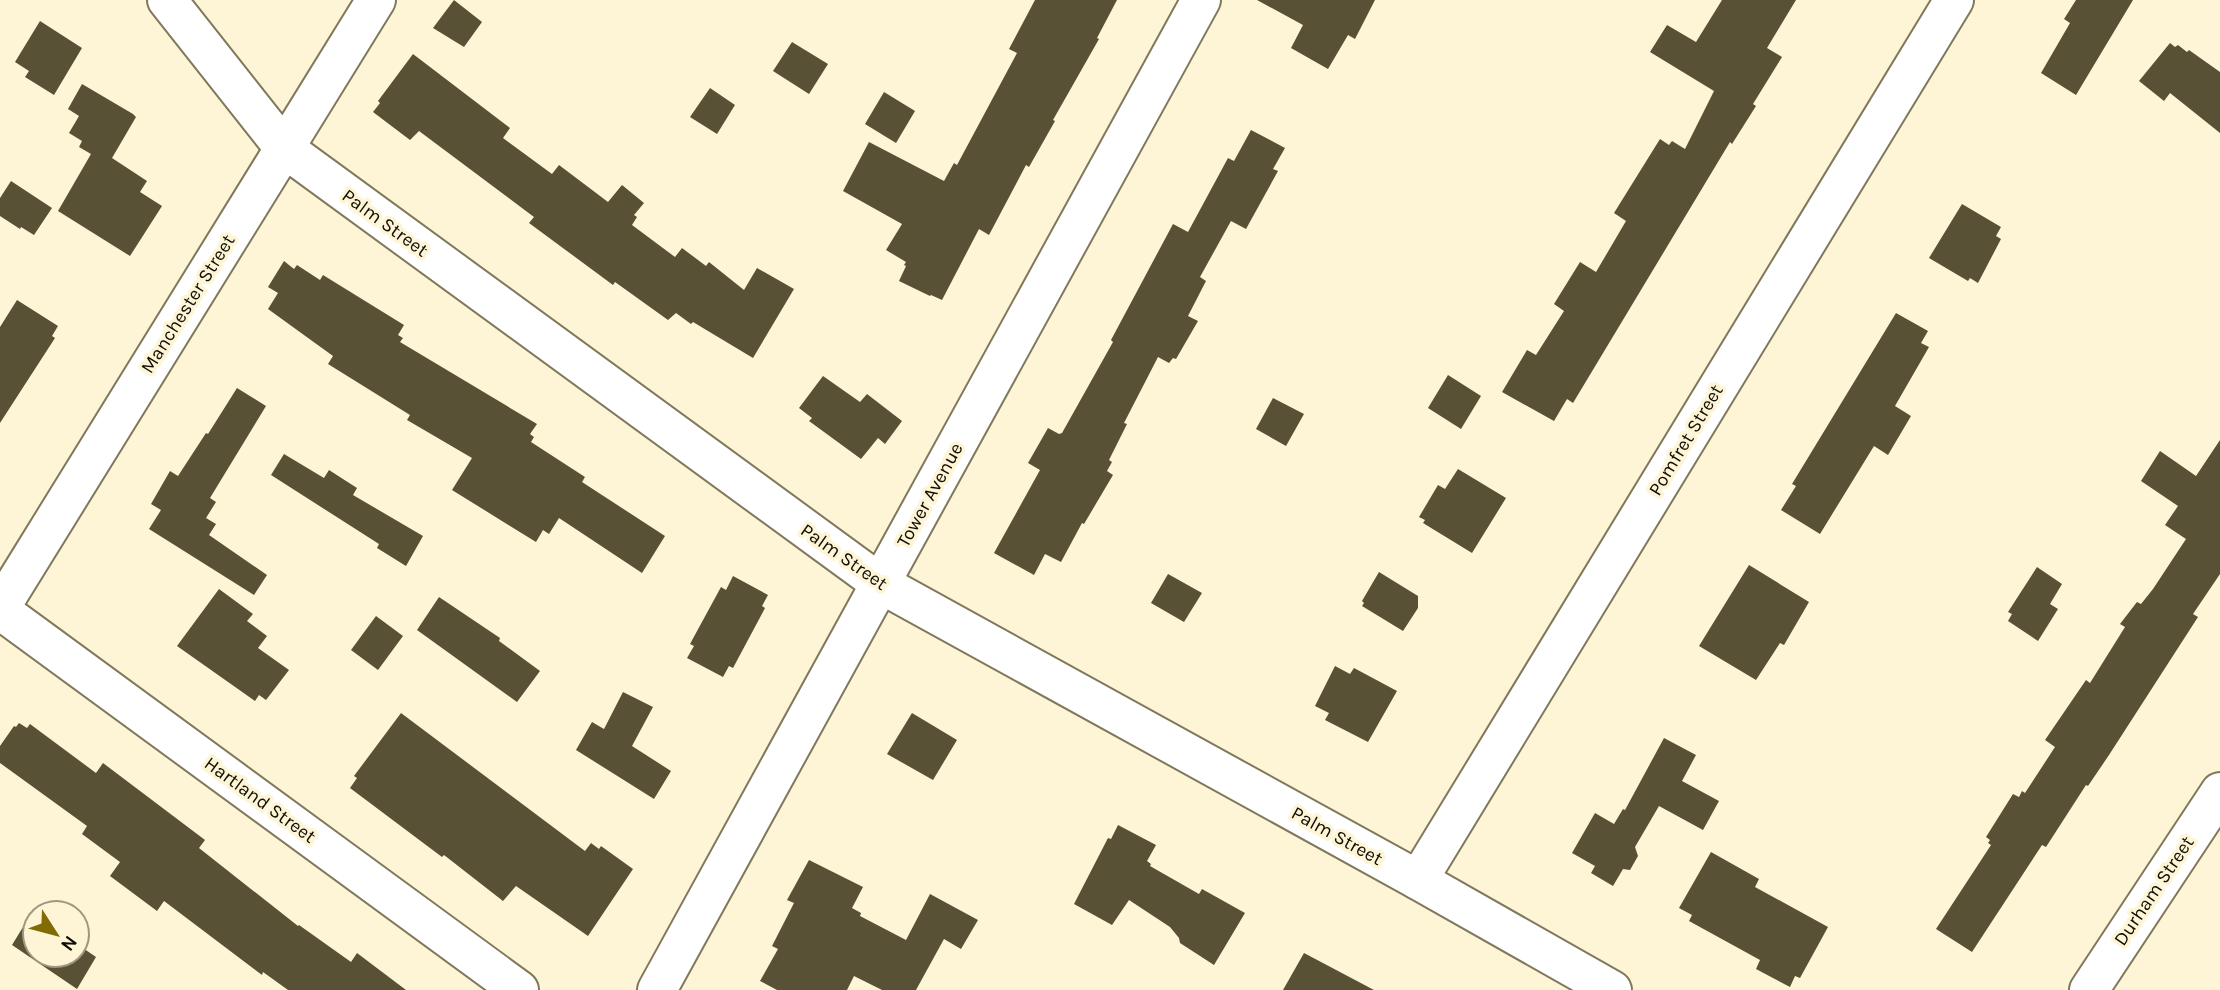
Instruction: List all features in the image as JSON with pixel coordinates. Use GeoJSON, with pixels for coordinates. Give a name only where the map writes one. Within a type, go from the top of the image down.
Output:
{"type":"FeatureCollection","features":[{"type":"Feature","properties":{"kind":"street","name":"Palm Street"},"geometry":{"type":"LineString","coordinates":[[167,0],[284,148],[881,584],[1612,990]]}},
{"type":"Feature","properties":{"kind":"street","name":"Manchester Street"},"geometry":{"type":"LineString","coordinates":[[0,609],[376,0]]}},
{"type":"Feature","properties":{"kind":"street","name":"Tower Avenue"},"geometry":{"type":"LineString","coordinates":[[657,990],[1201,0]]}},
{"type":"Feature","properties":{"kind":"street","name":"Pomfret Street"},"geometry":{"type":"LineString","coordinates":[[1418,880],[1954,0]]}},
{"type":"Feature","properties":{"kind":"street","name":"Hartland Street"},"geometry":{"type":"LineString","coordinates":[[0,609],[519,990]]}},
{"type":"Feature","properties":{"kind":"street","name":"Durham Street"},"geometry":{"type":"LineString","coordinates":[[2089,990],[2220,792]]}},
{"type":"Feature","properties":{"kind":"building"},"geometry":{"type":"Polygon","coordinates":[[[454,0],[482,22],[464,47],[433,28],[454,0]]]}},
{"type":"Feature","properties":{"kind":"building"},"geometry":{"type":"Polygon","coordinates":[[[1035,0],[1117,0],[1097,38],[1099,39],[1029,167],[1026,165],[989,235],[979,229],[942,300],[899,281],[906,262],[886,250],[902,224],[843,191],[869,142],[944,181],[954,163],[957,165],[1017,53],[1009,49],[1035,0]]]}},
{"type":"Feature","properties":{"kind":"building"},"geometry":{"type":"Polygon","coordinates":[[[1257,0],[1375,0],[1355,39],[1348,35],[1328,69],[1291,48],[1303,25],[1257,0]]]}},
{"type":"Feature","properties":{"kind":"building"},"geometry":{"type":"Polygon","coordinates":[[[1722,0],[1796,0],[1767,48],[1782,57],[1753,104],[1756,106],[1732,144],[1730,142],[1573,403],[1567,399],[1554,421],[1502,392],[1527,350],[1536,355],[1564,311],[1554,304],[1580,262],[1596,272],[1626,221],[1614,213],[1660,139],[1669,145],[1672,141],[1685,149],[1714,91],[1650,52],[1667,25],[1696,42],[1722,0]]]}},
{"type":"Feature","properties":{"kind":"building"},"geometry":{"type":"Polygon","coordinates":[[[2076,0],[2133,0],[2076,95],[2041,73],[2070,23],[2064,19],[2076,0]]]}},
{"type":"Feature","properties":{"kind":"building"},"geometry":{"type":"Polygon","coordinates":[[[40,21],[82,48],[54,95],[25,77],[29,71],[15,62],[40,21]]]}},
{"type":"Feature","properties":{"kind":"building"},"geometry":{"type":"Polygon","coordinates":[[[792,42],[828,64],[809,94],[773,71],[792,42]]]}},
{"type":"Feature","properties":{"kind":"building"},"geometry":{"type":"Polygon","coordinates":[[[2170,43],[2187,52],[2189,50],[2220,72],[2220,133],[2170,93],[2164,101],[2139,81],[2170,43]]]}},
{"type":"Feature","properties":{"kind":"building"},"geometry":{"type":"Polygon","coordinates":[[[413,54],[510,128],[503,138],[552,174],[559,165],[608,202],[622,185],[644,203],[634,215],[637,217],[632,225],[675,257],[682,248],[706,266],[709,262],[744,290],[757,268],[794,289],[753,358],[676,313],[668,320],[615,282],[613,285],[529,223],[534,217],[419,131],[410,140],[373,112],[380,103],[378,101],[413,54]]]}},
{"type":"Feature","properties":{"kind":"building"},"geometry":{"type":"Polygon","coordinates":[[[82,84],[136,117],[112,158],[147,181],[140,192],[162,206],[130,256],[58,211],[91,154],[79,147],[82,141],[69,133],[79,116],[68,109],[82,84]]]}},
{"type":"Feature","properties":{"kind":"building"},"geometry":{"type":"Polygon","coordinates":[[[710,88],[735,105],[717,134],[690,117],[710,88]]]}},
{"type":"Feature","properties":{"kind":"building"},"geometry":{"type":"Polygon","coordinates":[[[884,92],[915,111],[896,143],[865,124],[884,92]]]}},
{"type":"Feature","properties":{"kind":"building"},"geometry":{"type":"Polygon","coordinates":[[[1251,130],[1285,148],[1273,169],[1278,171],[1246,229],[1231,221],[1200,277],[1206,281],[1188,316],[1198,321],[1176,359],[1173,358],[1169,363],[1158,357],[1124,423],[1127,424],[1109,460],[1112,462],[1107,471],[1113,475],[1084,524],[1082,523],[1061,562],[1045,554],[1034,575],[994,553],[1040,470],[1028,463],[1048,428],[1062,433],[1113,342],[1111,340],[1173,224],[1188,232],[1228,158],[1234,161],[1251,130]]]}},
{"type":"Feature","properties":{"kind":"building"},"geometry":{"type":"Polygon","coordinates":[[[11,181],[52,208],[34,235],[0,216],[0,198],[11,181]]]}},
{"type":"Feature","properties":{"kind":"building"},"geometry":{"type":"Polygon","coordinates":[[[1962,204],[2001,227],[1996,236],[2001,239],[1978,283],[1970,278],[1968,281],[1929,258],[1962,204]]]}},
{"type":"Feature","properties":{"kind":"building"},"geometry":{"type":"Polygon","coordinates":[[[284,261],[294,269],[297,265],[320,280],[323,275],[404,325],[398,335],[403,338],[400,342],[537,424],[530,434],[534,437],[531,442],[585,477],[582,482],[665,536],[642,573],[559,518],[549,534],[543,530],[536,542],[452,490],[472,458],[407,420],[410,415],[328,364],[333,356],[268,309],[278,293],[268,287],[284,261]]]}},
{"type":"Feature","properties":{"kind":"building"},"geometry":{"type":"Polygon","coordinates":[[[17,300],[58,326],[52,336],[55,338],[0,423],[0,327],[17,300]]]}},
{"type":"Feature","properties":{"kind":"building"},"geometry":{"type":"Polygon","coordinates":[[[1896,313],[1928,331],[1921,343],[1929,347],[1895,406],[1911,416],[1888,455],[1874,446],[1820,534],[1781,510],[1796,486],[1792,484],[1896,313]]]}},
{"type":"Feature","properties":{"kind":"building"},"geometry":{"type":"Polygon","coordinates":[[[1448,375],[1481,396],[1461,429],[1428,408],[1448,375]]]}},
{"type":"Feature","properties":{"kind":"building"},"geometry":{"type":"Polygon","coordinates":[[[823,376],[860,402],[867,394],[902,421],[885,444],[878,438],[861,459],[809,421],[812,418],[799,408],[823,376]]]}},
{"type":"Feature","properties":{"kind":"building"},"geometry":{"type":"Polygon","coordinates":[[[237,388],[266,406],[210,498],[216,502],[206,518],[216,524],[209,535],[267,575],[254,595],[149,529],[161,510],[151,504],[170,471],[178,476],[237,388]]]}},
{"type":"Feature","properties":{"kind":"building"},"geometry":{"type":"Polygon","coordinates":[[[1273,398],[1304,414],[1286,446],[1256,429],[1273,398]]]}},
{"type":"Feature","properties":{"kind":"building"},"geometry":{"type":"Polygon","coordinates":[[[2220,440],[2220,574],[2193,614],[2198,617],[2109,755],[2046,847],[2042,845],[1972,952],[1936,929],[1991,845],[1986,837],[2013,794],[2019,797],[2022,791],[2025,793],[2055,747],[2045,740],[2086,680],[2090,683],[2125,627],[2120,624],[2137,602],[2141,604],[2153,589],[2186,539],[2165,525],[2178,506],[2141,481],[2160,451],[2196,476],[2220,440]]]}},
{"type":"Feature","properties":{"kind":"building"},"geometry":{"type":"Polygon","coordinates":[[[284,454],[324,478],[329,470],[357,488],[353,495],[423,536],[406,566],[377,548],[379,544],[271,475],[284,454]]]}},
{"type":"Feature","properties":{"kind":"building"},"geometry":{"type":"Polygon","coordinates":[[[1458,469],[1506,498],[1472,553],[1423,523],[1425,520],[1419,517],[1438,485],[1445,489],[1458,469]]]}},
{"type":"Feature","properties":{"kind":"building"},"geometry":{"type":"Polygon","coordinates":[[[1749,565],[1809,602],[1784,645],[1780,643],[1756,680],[1699,646],[1749,565]]]}},
{"type":"Feature","properties":{"kind":"building"},"geometry":{"type":"Polygon","coordinates":[[[2037,567],[2062,584],[2050,604],[2058,609],[2038,641],[2008,621],[2012,614],[2008,612],[2037,567]]]}},
{"type":"Feature","properties":{"kind":"building"},"geometry":{"type":"Polygon","coordinates":[[[1379,572],[1418,596],[1418,608],[1403,631],[1362,606],[1362,601],[1379,572]]]}},
{"type":"Feature","properties":{"kind":"building"},"geometry":{"type":"Polygon","coordinates":[[[1168,574],[1202,593],[1184,622],[1151,603],[1168,574]]]}},
{"type":"Feature","properties":{"kind":"building"},"geometry":{"type":"Polygon","coordinates":[[[733,576],[768,595],[762,606],[765,608],[733,668],[729,666],[723,677],[687,658],[694,646],[690,644],[721,587],[726,590],[733,576]]]}},
{"type":"Feature","properties":{"kind":"building"},"geometry":{"type":"Polygon","coordinates":[[[219,589],[253,614],[247,621],[267,636],[258,648],[289,670],[266,700],[259,695],[255,701],[177,646],[219,589]]]}},
{"type":"Feature","properties":{"kind":"building"},"geometry":{"type":"Polygon","coordinates":[[[439,597],[500,638],[499,641],[540,671],[517,702],[417,630],[439,597]]]}},
{"type":"Feature","properties":{"kind":"building"},"geometry":{"type":"Polygon","coordinates":[[[376,616],[403,636],[378,670],[351,650],[376,616]]]}},
{"type":"Feature","properties":{"kind":"building"},"geometry":{"type":"Polygon","coordinates":[[[1335,666],[1350,674],[1354,668],[1397,691],[1368,742],[1325,720],[1329,713],[1315,706],[1335,666]]]}},
{"type":"Feature","properties":{"kind":"building"},"geometry":{"type":"Polygon","coordinates":[[[623,692],[653,707],[632,746],[671,771],[654,799],[576,750],[592,722],[604,729],[623,692]]]}},
{"type":"Feature","properties":{"kind":"building"},"geometry":{"type":"Polygon","coordinates":[[[401,713],[585,851],[591,843],[599,849],[601,846],[633,869],[588,936],[516,886],[503,901],[350,788],[357,778],[354,776],[401,713]]]}},
{"type":"Feature","properties":{"kind":"building"},"geometry":{"type":"Polygon","coordinates":[[[912,713],[957,740],[933,780],[887,754],[912,713]]]}},
{"type":"Feature","properties":{"kind":"building"},"geometry":{"type":"Polygon","coordinates":[[[19,723],[27,728],[30,724],[96,773],[103,763],[205,840],[199,848],[298,926],[351,962],[357,953],[406,990],[288,990],[263,972],[262,975],[164,901],[157,911],[110,876],[120,862],[82,834],[87,826],[0,763],[0,746],[19,723]]]}},
{"type":"Feature","properties":{"kind":"building"},"geometry":{"type":"Polygon","coordinates":[[[1664,738],[1696,755],[1682,781],[1719,801],[1703,830],[1659,806],[1635,847],[1638,856],[1630,870],[1623,869],[1613,886],[1591,873],[1595,866],[1572,853],[1595,813],[1614,824],[1623,809],[1625,810],[1664,738]]]}},
{"type":"Feature","properties":{"kind":"building"},"geometry":{"type":"Polygon","coordinates":[[[1118,825],[1156,845],[1147,861],[1150,866],[1199,894],[1202,889],[1245,913],[1214,965],[1180,943],[1170,927],[1129,900],[1112,925],[1074,904],[1108,838],[1111,839],[1118,825]]]}},
{"type":"Feature","properties":{"kind":"building"},"geometry":{"type":"Polygon","coordinates":[[[1711,852],[1759,879],[1755,887],[1828,927],[1800,978],[1795,976],[1790,987],[1756,969],[1760,960],[1689,921],[1692,915],[1679,908],[1711,852]]]}},
{"type":"Feature","properties":{"kind":"building"},"geometry":{"type":"Polygon","coordinates":[[[809,860],[863,887],[852,908],[861,913],[860,916],[906,940],[930,894],[978,920],[961,949],[944,939],[916,990],[882,990],[854,976],[847,990],[777,990],[760,981],[778,949],[772,946],[794,903],[787,900],[809,860]]]}},
{"type":"Feature","properties":{"kind":"building"},"geometry":{"type":"Polygon","coordinates":[[[21,930],[21,951],[12,945],[21,930]]]}},
{"type":"Feature","properties":{"kind":"building"},"geometry":{"type":"Polygon","coordinates":[[[1304,953],[1374,990],[1283,990],[1304,953]]]}},
{"type":"Feature","properties":{"kind":"building"},"geometry":{"type":"Polygon","coordinates":[[[47,969],[89,969],[77,989],[47,969]]]}}]}
